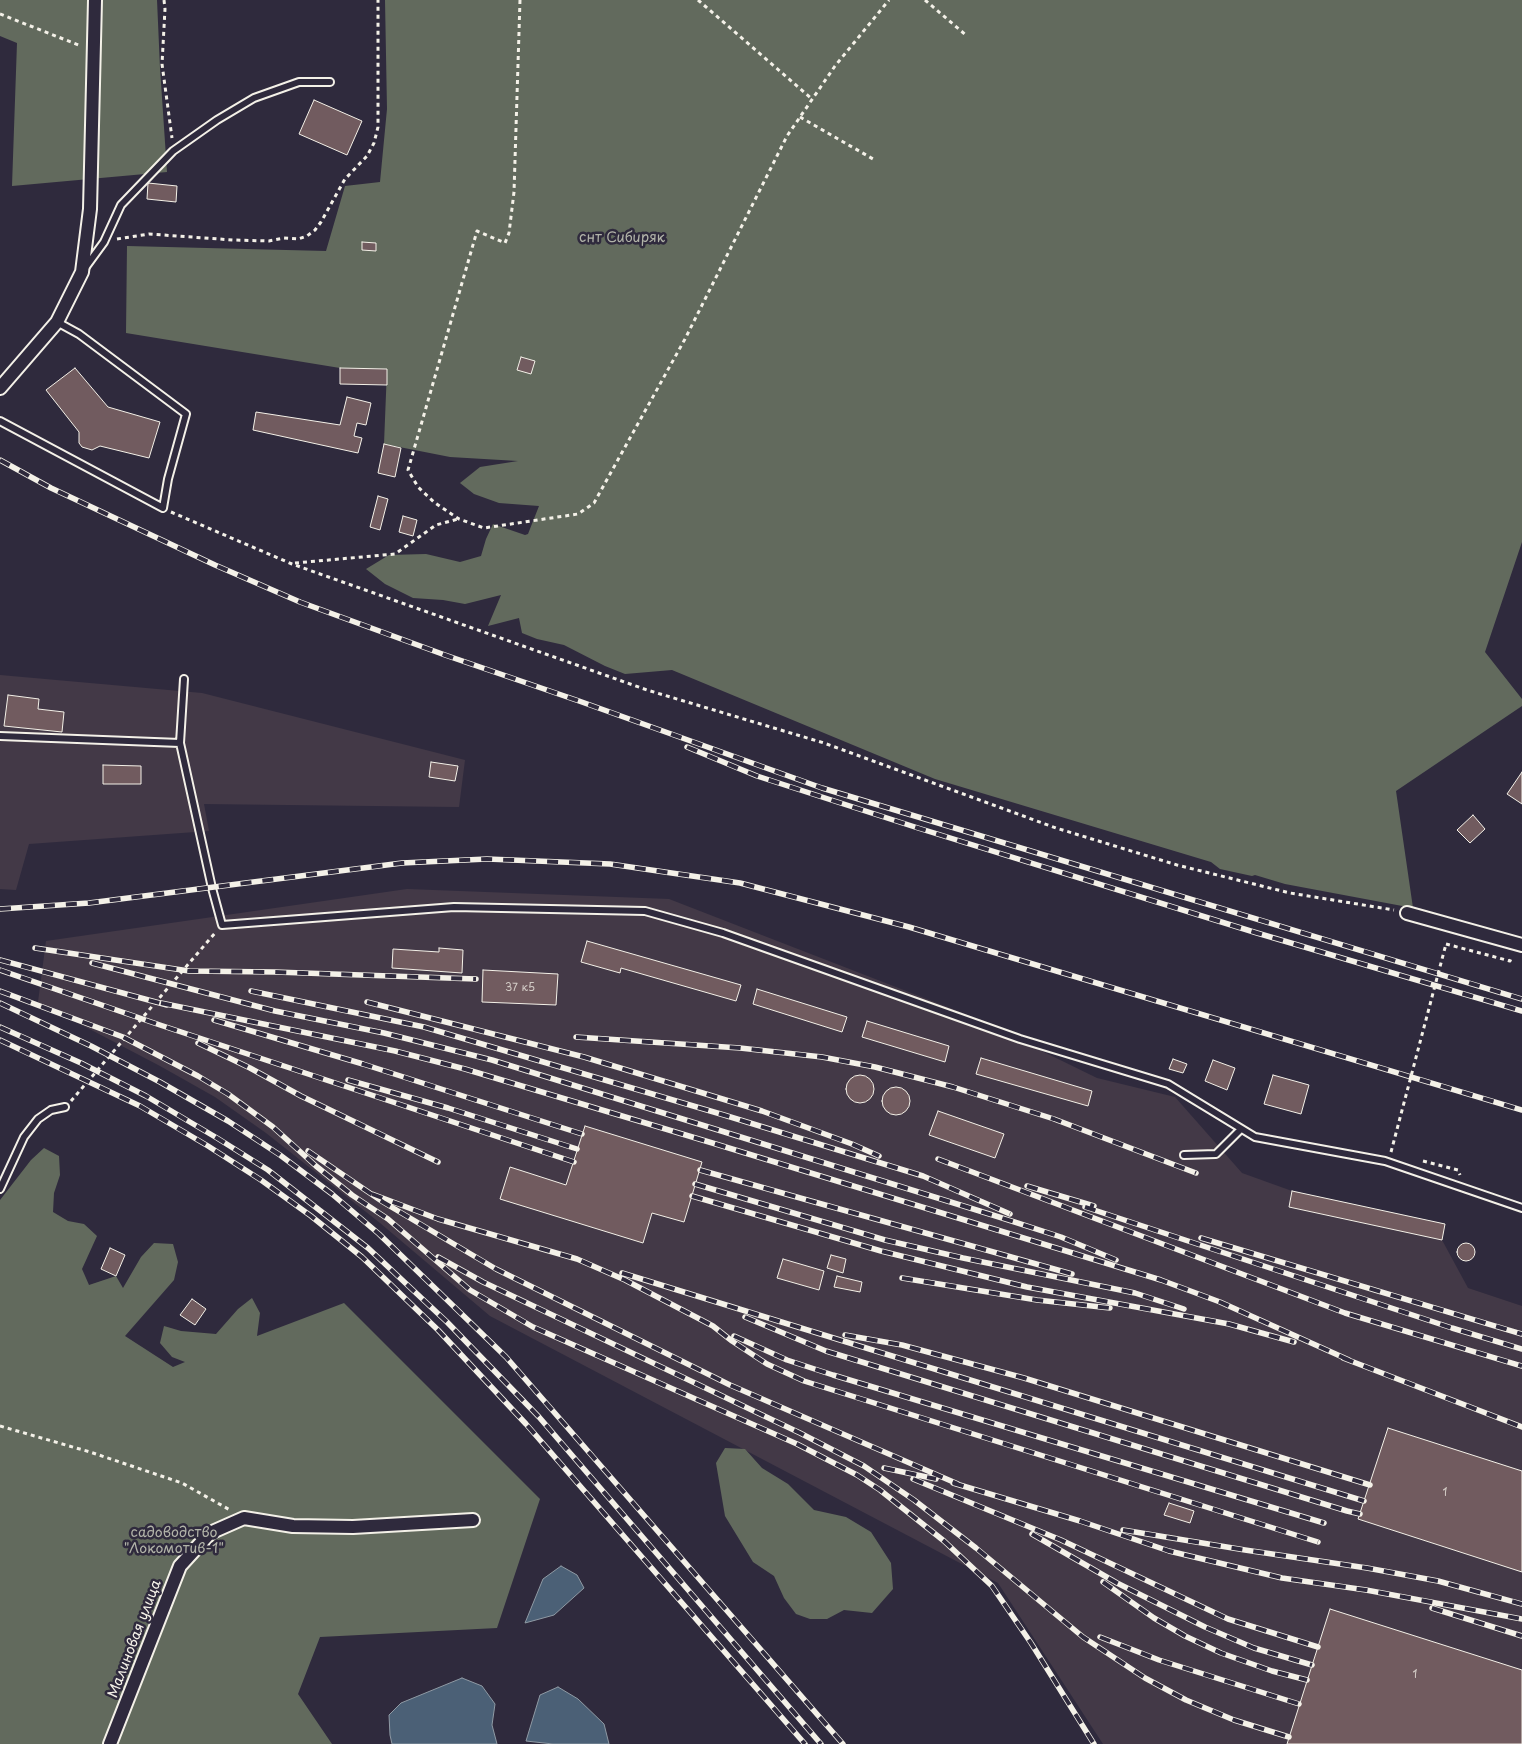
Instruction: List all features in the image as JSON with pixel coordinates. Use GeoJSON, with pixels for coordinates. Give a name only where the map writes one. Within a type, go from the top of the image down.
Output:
{"type":"FeatureCollection","features":[{"type":"Feature","properties":{"kind":"street"},"geometry":{"type":"LineString","coordinates":[[0,388],[57,322],[82,272],[90,209],[95,0]]}},
{"type":"Feature","properties":{"kind":"street"},"geometry":{"type":"LineString","coordinates":[[1407,912],[1522,945]]}},
{"type":"Feature","properties":{"kind":"street"},"geometry":{"type":"LineString","coordinates":[[244,1518],[293,1526],[353,1527],[473,1520]]}},
{"type":"Feature","properties":{"kind":"street","name":"Малиновая улица"},"geometry":{"type":"LineString","coordinates":[[110,1744],[180,1566],[210,1533],[244,1518]]}},
{"type":"Feature","properties":{"kind":"lane"},"geometry":{"type":"LineString","coordinates":[[82,272],[104,242],[121,205],[173,151],[217,120],[254,98],[299,82],[330,82]]}},
{"type":"Feature","properties":{"kind":"lane"},"geometry":{"type":"LineString","coordinates":[[0,421],[163,508],[168,478],[186,414],[79,334],[57,322]]}},
{"type":"Feature","properties":{"kind":"lane"},"geometry":{"type":"LineString","coordinates":[[184,680],[180,743],[222,925],[454,907],[645,911],[723,933],[1020,1039],[1168,1084],[1255,1137],[1385,1161],[1522,1208]]}},
{"type":"Feature","properties":{"kind":"lane"},"geometry":{"type":"LineString","coordinates":[[0,736],[180,743]]}},
{"type":"Feature","properties":{"kind":"lane"},"geometry":{"type":"LineString","coordinates":[[0,1189],[24,1137],[38,1119],[51,1110],[66,1107]]}},
{"type":"Feature","properties":{"kind":"lane"},"geometry":{"type":"LineString","coordinates":[[1184,1155],[1216,1154],[1241,1129]]}},
{"type":"Feature","properties":{"kind":"path"},"geometry":{"type":"LineString","coordinates":[[164,0],[162,64],[173,151]]}},
{"type":"Feature","properties":{"kind":"path"},"geometry":{"type":"LineString","coordinates":[[104,242],[149,234],[156,236],[269,241],[284,238],[298,239],[307,236],[315,230],[345,179],[367,156],[374,143],[378,127],[378,0]]}},
{"type":"Feature","properties":{"kind":"path"},"geometry":{"type":"LineString","coordinates":[[520,0],[514,192],[509,233],[505,243],[477,231],[408,470],[418,487],[435,503],[459,519],[484,528],[578,514],[594,503],[685,339],[787,136],[835,66],[889,0]]}},
{"type":"Feature","properties":{"kind":"path"},"geometry":{"type":"LineString","coordinates":[[698,0],[812,99]]}},
{"type":"Feature","properties":{"kind":"path"},"geometry":{"type":"LineString","coordinates":[[925,0],[967,36]]}},
{"type":"Feature","properties":{"kind":"path"},"geometry":{"type":"LineString","coordinates":[[0,14],[94,52]]}},
{"type":"Feature","properties":{"kind":"path"},"geometry":{"type":"LineString","coordinates":[[800,116],[873,159]]}},
{"type":"Feature","properties":{"kind":"path"},"geometry":{"type":"LineString","coordinates":[[163,508],[292,564],[647,690],[824,743],[1056,828],[1177,865],[1290,893],[1407,912]]}},
{"type":"Feature","properties":{"kind":"path"},"geometry":{"type":"LineString","coordinates":[[292,564],[395,554],[436,526],[459,519]]}},
{"type":"Feature","properties":{"kind":"path"},"geometry":{"type":"LineString","coordinates":[[66,1107],[222,925]]}},
{"type":"Feature","properties":{"kind":"path"},"geometry":{"type":"LineString","coordinates":[[1391,1152],[1446,944],[1510,961]]}},
{"type":"Feature","properties":{"kind":"path"},"geometry":{"type":"LineString","coordinates":[[0,1426],[90,1452],[182,1483],[244,1518]]}},
{"type":"Feature","properties":{"kind":"shaded area"},"geometry":{"type":"Polygon","coordinates":[[[0,675],[202,693],[465,760],[459,807],[204,804],[209,831],[29,844],[16,890],[0,889],[0,675]]]}},
{"type":"Feature","properties":{"kind":"shaded area"},"geometry":{"type":"Polygon","coordinates":[[[407,889],[669,899],[968,1015],[1097,1078],[1175,1097],[1242,1173],[1292,1191],[1289,1207],[1442,1240],[1468,1288],[1522,1306],[1522,1744],[1103,1744],[998,1583],[490,1316],[380,1223],[266,1133],[215,1097],[38,1002],[46,941],[407,889]]]}},
{"type":"Feature","properties":{"kind":"green space"},"geometry":{"type":"Polygon","coordinates":[[[0,0],[157,0],[167,172],[12,186],[17,43],[0,36],[0,0]]]}},
{"type":"Feature","properties":{"kind":"green space","name":"снт Сибиряк"},"geometry":{"type":"Polygon","coordinates":[[[385,0],[1522,0],[1522,542],[1485,652],[1522,699],[1522,706],[1396,791],[1413,908],[1285,884],[1255,875],[1220,869],[1211,862],[935,779],[672,670],[625,674],[564,645],[537,639],[522,633],[519,618],[488,626],[501,595],[465,604],[413,598],[385,584],[366,569],[389,555],[426,554],[460,562],[481,556],[493,524],[525,535],[528,534],[539,506],[499,503],[474,494],[460,483],[480,467],[518,461],[450,457],[384,444],[387,369],[340,368],[126,333],[127,246],[326,251],[345,186],[380,182],[387,109],[385,0]]]}},
{"type":"Feature","properties":{"kind":"green space","name":"садоводство \"Локомотив-1\""},"geometry":{"type":"Polygon","coordinates":[[[44,1148],[59,1156],[60,1175],[54,1193],[53,1212],[68,1221],[84,1224],[97,1236],[82,1269],[89,1285],[116,1276],[123,1288],[141,1257],[154,1243],[173,1244],[178,1262],[174,1280],[125,1336],[173,1367],[185,1362],[172,1357],[160,1343],[164,1326],[181,1331],[216,1334],[238,1309],[252,1298],[260,1313],[257,1336],[344,1303],[540,1499],[497,1628],[320,1637],[298,1694],[332,1744],[0,1744],[0,1200],[31,1160],[44,1148]]]}},
{"type":"Feature","properties":{"kind":"green space"},"geometry":{"type":"Polygon","coordinates":[[[725,1448],[745,1449],[762,1468],[788,1484],[814,1510],[846,1517],[871,1532],[891,1563],[893,1589],[872,1613],[844,1610],[827,1619],[810,1619],[796,1614],[784,1598],[774,1576],[753,1562],[725,1516],[716,1463],[725,1448]]]}},
{"type":"Feature","properties":{"kind":"water"},"geometry":{"type":"Polygon","coordinates":[[[561,1566],[577,1575],[584,1588],[554,1615],[525,1623],[543,1579],[561,1566]]]}},
{"type":"Feature","properties":{"kind":"water"},"geometry":{"type":"Polygon","coordinates":[[[462,1678],[482,1686],[495,1704],[492,1725],[497,1744],[392,1744],[389,1715],[401,1703],[462,1678]]]}},
{"type":"Feature","properties":{"kind":"water"},"geometry":{"type":"Polygon","coordinates":[[[558,1687],[578,1699],[604,1724],[609,1744],[553,1744],[526,1741],[540,1695],[558,1687]]]}},
{"type":"Feature","properties":{"kind":"building"},"geometry":{"type":"Polygon","coordinates":[[[314,100],[362,121],[347,155],[299,134],[314,100]]]}},
{"type":"Feature","properties":{"kind":"building"},"geometry":{"type":"Polygon","coordinates":[[[148,183],[177,186],[176,202],[147,199],[148,183]]]}},
{"type":"Feature","properties":{"kind":"building"},"geometry":{"type":"Polygon","coordinates":[[[362,242],[376,243],[376,251],[362,250],[362,242]]]}},
{"type":"Feature","properties":{"kind":"building"},"geometry":{"type":"Polygon","coordinates":[[[521,357],[535,361],[531,374],[517,370],[521,357]]]}},
{"type":"Feature","properties":{"kind":"building"},"geometry":{"type":"Polygon","coordinates":[[[75,368],[108,407],[160,422],[149,458],[100,446],[92,450],[82,447],[79,443],[79,432],[46,390],[75,368]]]}},
{"type":"Feature","properties":{"kind":"building"},"geometry":{"type":"Polygon","coordinates":[[[340,368],[387,369],[387,385],[340,384],[340,368]]]}},
{"type":"Feature","properties":{"kind":"building"},"geometry":{"type":"Polygon","coordinates":[[[347,397],[371,403],[366,425],[357,423],[354,436],[362,438],[358,453],[253,430],[256,412],[340,425],[347,397]]]}},
{"type":"Feature","properties":{"kind":"building"},"geometry":{"type":"Polygon","coordinates":[[[384,444],[401,448],[395,477],[378,473],[384,444]]]}},
{"type":"Feature","properties":{"kind":"building"},"geometry":{"type":"Polygon","coordinates":[[[378,496],[388,499],[380,530],[370,527],[378,496]]]}},
{"type":"Feature","properties":{"kind":"building"},"geometry":{"type":"Polygon","coordinates":[[[403,516],[417,520],[413,536],[399,532],[403,516]]]}},
{"type":"Feature","properties":{"kind":"building"},"geometry":{"type":"Polygon","coordinates":[[[8,695],[39,699],[38,709],[64,712],[62,732],[4,726],[8,695]]]}},
{"type":"Feature","properties":{"kind":"building"},"geometry":{"type":"Polygon","coordinates":[[[431,762],[458,766],[455,781],[429,777],[431,762]]]}},
{"type":"Feature","properties":{"kind":"building"},"geometry":{"type":"Polygon","coordinates":[[[103,765],[141,766],[141,784],[103,784],[103,765]]]}},
{"type":"Feature","properties":{"kind":"building"},"geometry":{"type":"Polygon","coordinates":[[[1522,772],[1522,804],[1507,794],[1522,772]]]}},
{"type":"Feature","properties":{"kind":"building"},"geometry":{"type":"Polygon","coordinates":[[[1473,815],[1485,829],[1470,843],[1457,830],[1473,815]]]}},
{"type":"Feature","properties":{"kind":"building"},"geometry":{"type":"Polygon","coordinates":[[[587,941],[741,985],[736,1001],[621,968],[620,973],[581,962],[587,941]]]}},
{"type":"Feature","properties":{"kind":"building"},"geometry":{"type":"Polygon","coordinates":[[[439,948],[463,950],[462,973],[392,968],[393,949],[439,952],[439,948]]]}},
{"type":"Feature","properties":{"kind":"building"},"geometry":{"type":"Polygon","coordinates":[[[483,970],[558,974],[556,1005],[482,1002],[483,970]]]}},
{"type":"Feature","properties":{"kind":"building"},"geometry":{"type":"Polygon","coordinates":[[[757,989],[847,1017],[842,1032],[753,1004],[757,989]]]}},
{"type":"Feature","properties":{"kind":"building"},"geometry":{"type":"Polygon","coordinates":[[[867,1021],[949,1046],[945,1062],[862,1037],[867,1021]]]}},
{"type":"Feature","properties":{"kind":"building"},"geometry":{"type":"Polygon","coordinates":[[[981,1058],[1092,1091],[1088,1106],[976,1074],[981,1058]]]}},
{"type":"Feature","properties":{"kind":"building"},"geometry":{"type":"Polygon","coordinates":[[[1173,1059],[1187,1064],[1183,1073],[1169,1069],[1173,1059]]]}},
{"type":"Feature","properties":{"kind":"building"},"geometry":{"type":"Polygon","coordinates":[[[1213,1060],[1235,1068],[1227,1090],[1205,1081],[1213,1060]]]}},
{"type":"Feature","properties":{"kind":"building"},"geometry":{"type":"Polygon","coordinates":[[[860,1075],[870,1079],[874,1089],[870,1099],[860,1103],[850,1099],[846,1089],[850,1079],[860,1075]]]}},
{"type":"Feature","properties":{"kind":"building"},"geometry":{"type":"Polygon","coordinates":[[[1273,1075],[1309,1085],[1301,1114],[1264,1104],[1273,1075]]]}},
{"type":"Feature","properties":{"kind":"building"},"geometry":{"type":"Polygon","coordinates":[[[896,1087],[906,1091],[910,1101],[906,1111],[896,1115],[886,1111],[882,1101],[886,1091],[896,1087]]]}},
{"type":"Feature","properties":{"kind":"building"},"geometry":{"type":"Polygon","coordinates":[[[938,1111],[1004,1134],[995,1158],[929,1135],[938,1111]]]}},
{"type":"Feature","properties":{"kind":"building"},"geometry":{"type":"Polygon","coordinates":[[[585,1126],[702,1162],[684,1222],[652,1213],[643,1243],[500,1199],[510,1167],[566,1185],[585,1126]]]}},
{"type":"Feature","properties":{"kind":"building"},"geometry":{"type":"Polygon","coordinates":[[[1292,1191],[1445,1224],[1442,1240],[1289,1207],[1292,1191]]]}},
{"type":"Feature","properties":{"kind":"building"},"geometry":{"type":"Polygon","coordinates":[[[1466,1243],[1472,1246],[1475,1252],[1472,1258],[1466,1261],[1460,1258],[1457,1252],[1460,1246],[1466,1243]]]}},
{"type":"Feature","properties":{"kind":"building"},"geometry":{"type":"Polygon","coordinates":[[[110,1248],[125,1255],[116,1276],[101,1269],[110,1248]]]}},
{"type":"Feature","properties":{"kind":"building"},"geometry":{"type":"Polygon","coordinates":[[[831,1255],[846,1259],[843,1273],[827,1268],[831,1255]]]}},
{"type":"Feature","properties":{"kind":"building"},"geometry":{"type":"Polygon","coordinates":[[[783,1259],[824,1271],[819,1290],[777,1278],[783,1259]]]}},
{"type":"Feature","properties":{"kind":"building"},"geometry":{"type":"Polygon","coordinates":[[[837,1276],[862,1282],[860,1292],[834,1287],[837,1276]]]}},
{"type":"Feature","properties":{"kind":"building"},"geometry":{"type":"Polygon","coordinates":[[[192,1299],[206,1309],[195,1325],[180,1315],[192,1299]]]}},
{"type":"Feature","properties":{"kind":"building"},"geometry":{"type":"Polygon","coordinates":[[[1388,1428],[1522,1471],[1522,1572],[1358,1519],[1388,1428]]]}},
{"type":"Feature","properties":{"kind":"building"},"geometry":{"type":"Polygon","coordinates":[[[1169,1503],[1194,1511],[1190,1523],[1164,1515],[1169,1503]]]}},
{"type":"Feature","properties":{"kind":"building"},"geometry":{"type":"Polygon","coordinates":[[[1330,1609],[1522,1670],[1522,1744],[1287,1744],[1330,1609]]]}},
{"type":"Feature","properties":{"kind":"railway"},"geometry":{"type":"LineString","coordinates":[[0,460],[51,488],[215,565],[300,602],[445,655],[822,788],[1522,999]]}},
{"type":"Feature","properties":{"kind":"railway"},"geometry":{"type":"LineString","coordinates":[[687,747],[757,776],[918,828],[1257,933],[1522,1011]]}},
{"type":"Feature","properties":{"kind":"railway"},"geometry":{"type":"LineString","coordinates":[[0,909],[89,903],[402,863],[487,859],[610,864],[740,883],[909,927],[1522,1110]]}},
{"type":"Feature","properties":{"kind":"railway"},"geometry":{"type":"LineString","coordinates":[[35,948],[189,971],[476,979]]}},
{"type":"Feature","properties":{"kind":"railway"},"geometry":{"type":"LineString","coordinates":[[0,960],[167,1005]]}},
{"type":"Feature","properties":{"kind":"railway"},"geometry":{"type":"LineString","coordinates":[[92,963],[275,1011],[384,1033],[492,1060],[999,1217],[1061,1237],[1116,1260]]}},
{"type":"Feature","properties":{"kind":"railway"},"geometry":{"type":"LineString","coordinates":[[0,970],[574,1162]]}},
{"type":"Feature","properties":{"kind":"railway"},"geometry":{"type":"LineString","coordinates":[[0,991],[123,1037],[198,1076],[228,1094],[273,1127],[316,1166],[352,1195],[388,1219],[470,1290],[533,1327],[797,1444],[857,1475],[880,1490],[944,1541],[992,1586],[1031,1643],[1094,1744]]}},
{"type":"Feature","properties":{"kind":"railway"},"geometry":{"type":"LineString","coordinates":[[251,991],[424,1027],[724,1115],[923,1176],[1010,1214]]}},
{"type":"Feature","properties":{"kind":"railway"},"geometry":{"type":"LineString","coordinates":[[367,1002],[584,1057],[762,1111],[852,1144],[879,1156]]}},
{"type":"Feature","properties":{"kind":"railway"},"geometry":{"type":"LineString","coordinates":[[0,1003],[91,1046],[160,1082],[228,1121],[280,1155],[332,1194],[379,1234],[506,1357],[843,1744]]}},
{"type":"Feature","properties":{"kind":"railway"},"geometry":{"type":"LineString","coordinates":[[161,1003],[395,1051],[465,1069],[719,1145],[1161,1280],[1220,1302],[1349,1360]]}},
{"type":"Feature","properties":{"kind":"railway"},"geometry":{"type":"LineString","coordinates":[[214,1020],[363,1064],[582,1134]]}},
{"type":"Feature","properties":{"kind":"railway"},"geometry":{"type":"LineString","coordinates":[[0,1027],[81,1063],[146,1096],[217,1138],[268,1170],[368,1248],[447,1322],[539,1417],[821,1744]]}},
{"type":"Feature","properties":{"kind":"railway"},"geometry":{"type":"LineString","coordinates":[[576,1037],[740,1048],[822,1057],[875,1067],[953,1087],[1054,1119],[1196,1173]]}},
{"type":"Feature","properties":{"kind":"railway"},"geometry":{"type":"LineString","coordinates":[[0,1040],[140,1106],[208,1146],[261,1180],[311,1216],[362,1257],[438,1330],[526,1424],[805,1744]]}},
{"type":"Feature","properties":{"kind":"railway"},"geometry":{"type":"LineString","coordinates":[[198,1043],[250,1068],[301,1096],[438,1162]]}},
{"type":"Feature","properties":{"kind":"railway"},"geometry":{"type":"LineString","coordinates":[[348,1080],[448,1108],[577,1149]]}},
{"type":"Feature","properties":{"kind":"railway"},"geometry":{"type":"LineString","coordinates":[[308,1151],[383,1202],[496,1269],[730,1385],[958,1484]]}},
{"type":"Feature","properties":{"kind":"railway"},"geometry":{"type":"LineString","coordinates":[[938,1159],[1345,1313],[1522,1366]]}},
{"type":"Feature","properties":{"kind":"railway"},"geometry":{"type":"LineString","coordinates":[[700,1170],[1072,1274]]}},
{"type":"Feature","properties":{"kind":"railway"},"geometry":{"type":"LineString","coordinates":[[695,1184],[885,1240],[1135,1293],[1184,1309]]}},
{"type":"Feature","properties":{"kind":"railway"},"geometry":{"type":"LineString","coordinates":[[1027,1186],[1094,1206]]}},
{"type":"Feature","properties":{"kind":"railway"},"geometry":{"type":"LineString","coordinates":[[372,1194],[438,1219],[577,1259],[625,1280],[713,1326],[767,1364],[804,1381],[1318,1542]]}},
{"type":"Feature","properties":{"kind":"railway"},"geometry":{"type":"LineString","coordinates":[[692,1196],[881,1251],[1027,1287],[1229,1324],[1294,1342]]}},
{"type":"Feature","properties":{"kind":"railway"},"geometry":{"type":"LineString","coordinates":[[1085,1207],[1452,1328],[1522,1349]]}},
{"type":"Feature","properties":{"kind":"railway"},"geometry":{"type":"LineString","coordinates":[[1201,1238],[1522,1334]]}},
{"type":"Feature","properties":{"kind":"railway"},"geometry":{"type":"LineString","coordinates":[[438,1257],[483,1282],[800,1433],[864,1466],[914,1500],[976,1548],[1083,1637],[1145,1678],[1186,1700],[1234,1720],[1289,1737]]}},
{"type":"Feature","properties":{"kind":"railway"},"geometry":{"type":"LineString","coordinates":[[622,1273],[1364,1501]]}},
{"type":"Feature","properties":{"kind":"railway"},"geometry":{"type":"LineString","coordinates":[[902,1278],[1037,1300],[1110,1308]]}},
{"type":"Feature","properties":{"kind":"railway"},"geometry":{"type":"LineString","coordinates":[[745,1317],[826,1351],[1360,1514]]}},
{"type":"Feature","properties":{"kind":"railway"},"geometry":{"type":"LineString","coordinates":[[845,1335],[902,1345],[1024,1378],[1370,1485]]}},
{"type":"Feature","properties":{"kind":"railway"},"geometry":{"type":"LineString","coordinates":[[734,1336],[787,1360],[833,1375],[1324,1523]]}},
{"type":"Feature","properties":{"kind":"railway"},"geometry":{"type":"LineString","coordinates":[[1343,1358],[1522,1427]]}},
{"type":"Feature","properties":{"kind":"railway"},"geometry":{"type":"LineString","coordinates":[[884,1468],[936,1479]]}},
{"type":"Feature","properties":{"kind":"railway"},"geometry":{"type":"LineString","coordinates":[[913,1479],[1061,1540],[1228,1619],[1318,1647]]}},
{"type":"Feature","properties":{"kind":"railway"},"geometry":{"type":"LineString","coordinates":[[953,1483],[1080,1521],[1169,1551],[1282,1578],[1366,1590],[1522,1619]]}},
{"type":"Feature","properties":{"kind":"railway"},"geometry":{"type":"LineString","coordinates":[[1123,1530],[1438,1581],[1522,1604]]}},
{"type":"Feature","properties":{"kind":"railway"},"geometry":{"type":"LineString","coordinates":[[1032,1534],[1117,1583],[1205,1627],[1254,1648],[1312,1665]]}},
{"type":"Feature","properties":{"kind":"railway"},"geometry":{"type":"LineString","coordinates":[[1103,1582],[1154,1618],[1185,1636],[1221,1653],[1272,1671],[1307,1680]]}},
{"type":"Feature","properties":{"kind":"railway"},"geometry":{"type":"LineString","coordinates":[[1432,1608],[1522,1636]]}},
{"type":"Feature","properties":{"kind":"railway"},"geometry":{"type":"LineString","coordinates":[[1100,1637],[1159,1660],[1299,1704]]}}]}
